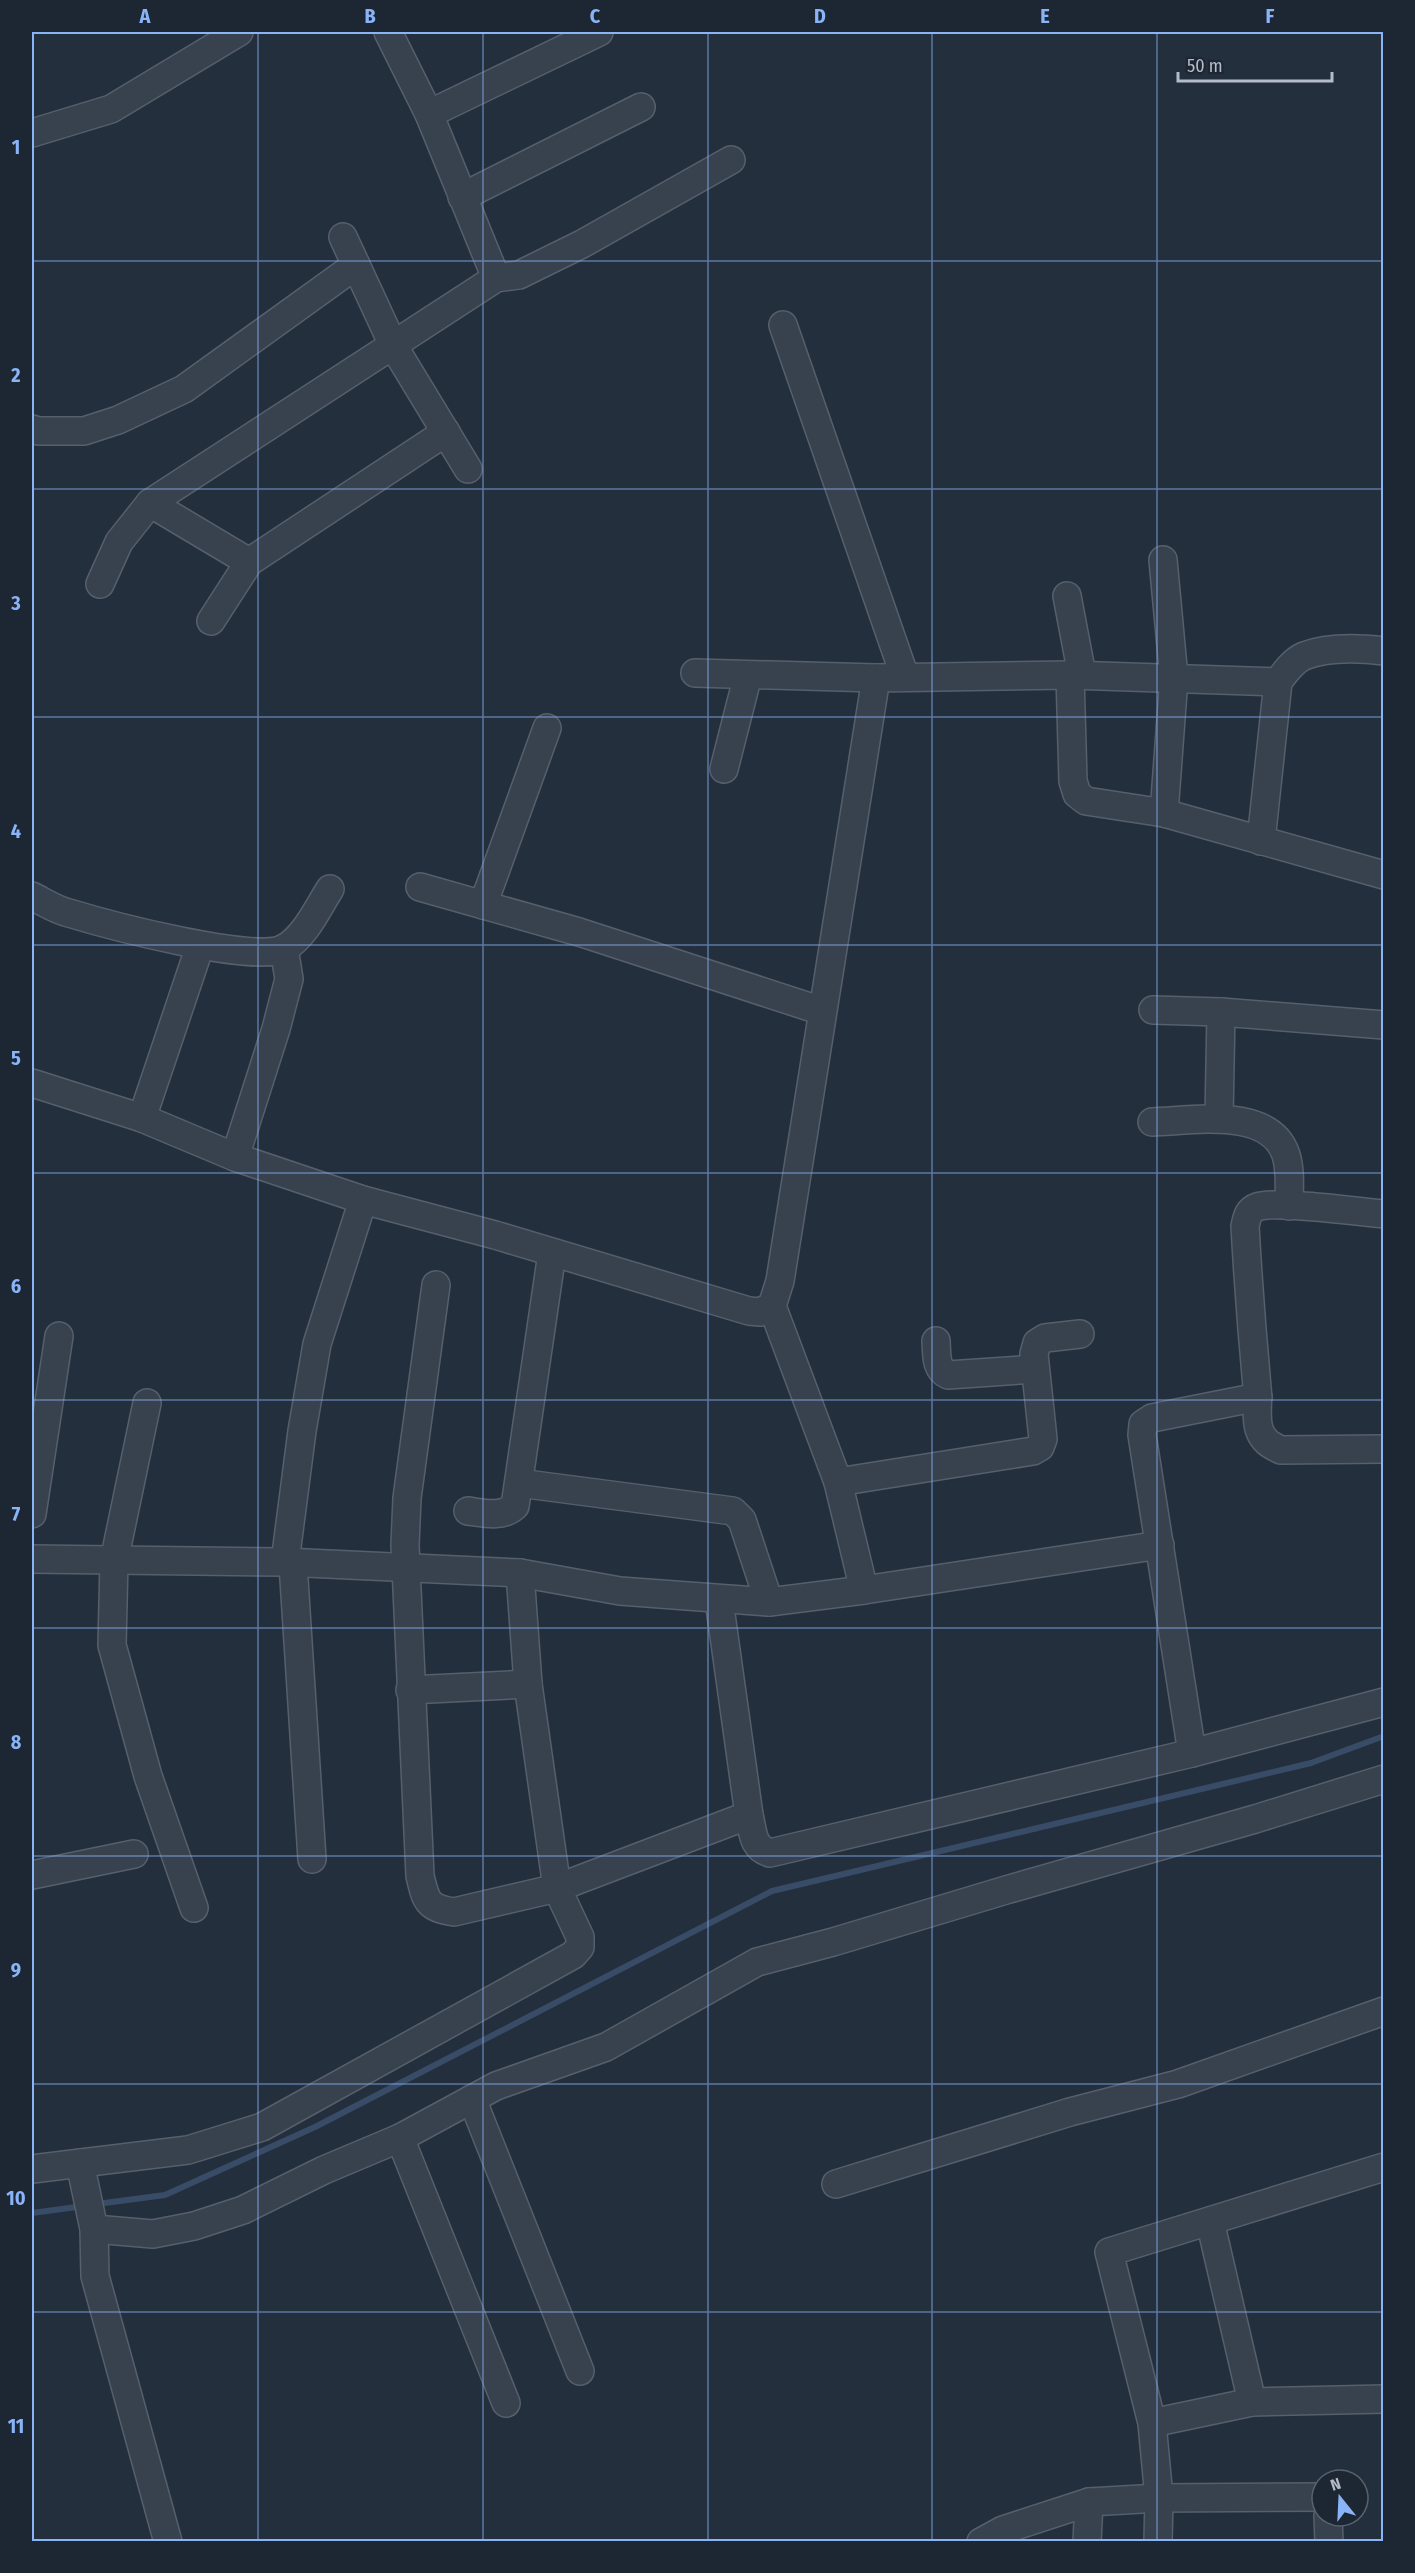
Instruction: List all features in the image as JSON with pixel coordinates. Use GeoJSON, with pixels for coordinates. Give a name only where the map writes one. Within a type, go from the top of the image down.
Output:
{"type":"FeatureCollection","features":[{"type":"Feature","properties":{"kind":"street"},"geometry":{"type":"LineString","coordinates":[[32,133],[111,108],[239,32]]}},
{"type":"Feature","properties":{"kind":"street"},"geometry":{"type":"LineString","coordinates":[[388,32],[429,114],[496,278]]}},
{"type":"Feature","properties":{"kind":"street"},"geometry":{"type":"LineString","coordinates":[[429,114],[599,32]]}},
{"type":"Feature","properties":{"kind":"street"},"geometry":{"type":"LineString","coordinates":[[462,196],[641,107]]}},
{"type":"Feature","properties":{"kind":"street"},"geometry":{"type":"LineString","coordinates":[[100,584],[119,542],[150,503],[394,347],[496,278],[519,275],[582,244],[731,160]]}},
{"type":"Feature","properties":{"kind":"street"},"geometry":{"type":"LineString","coordinates":[[343,237],[394,347],[468,469]]}},
{"type":"Feature","properties":{"kind":"street"},"geometry":{"type":"LineString","coordinates":[[32,429],[84,431],[118,420],[184,389],[356,265]]}},
{"type":"Feature","properties":{"kind":"street"},"geometry":{"type":"LineString","coordinates":[[783,325],[905,677]]}},
{"type":"Feature","properties":{"kind":"street"},"geometry":{"type":"LineString","coordinates":[[211,621],[249,562],[446,432]]}},
{"type":"Feature","properties":{"kind":"street"},"geometry":{"type":"LineString","coordinates":[[150,503],[249,562]]}},
{"type":"Feature","properties":{"kind":"street"},"geometry":{"type":"LineString","coordinates":[[1163,560],[1174,678],[1164,813]]}},
{"type":"Feature","properties":{"kind":"street"},"geometry":{"type":"LineString","coordinates":[[1067,596],[1076,675],[1073,781],[1077,794],[1086,801],[1164,813],[1383,875]]}},
{"type":"Feature","properties":{"kind":"street"},"geometry":{"type":"LineString","coordinates":[[1261,842],[1278,682],[1287,669],[1304,656],[1326,651],[1368,649],[1383,651]]}},
{"type":"Feature","properties":{"kind":"street"},"geometry":{"type":"LineString","coordinates":[[696,673],[876,678],[1076,675],[1278,682]]}},
{"type":"Feature","properties":{"kind":"street"},"geometry":{"type":"LineString","coordinates":[[724,769],[748,675]]}},
{"type":"Feature","properties":{"kind":"street"},"geometry":{"type":"LineString","coordinates":[[864,1590],[838,1482],[772,1306],[780,1281],[876,678]]}},
{"type":"Feature","properties":{"kind":"street"},"geometry":{"type":"LineString","coordinates":[[483,905],[547,728]]}},
{"type":"Feature","properties":{"kind":"street"},"geometry":{"type":"LineString","coordinates":[[420,887],[579,932],[822,1011]]}},
{"type":"Feature","properties":{"kind":"street"},"geometry":{"type":"LineString","coordinates":[[32,896],[67,913],[200,946],[269,952],[284,948],[304,931],[330,889]]}},
{"type":"Feature","properties":{"kind":"street"},"geometry":{"type":"LineString","coordinates":[[142,1118],[200,946]]}},
{"type":"Feature","properties":{"kind":"street"},"geometry":{"type":"LineString","coordinates":[[235,1157],[276,1029],[289,979],[284,948]]}},
{"type":"Feature","properties":{"kind":"street"},"geometry":{"type":"LineString","coordinates":[[1153,1010],[1221,1012],[1383,1024]]}},
{"type":"Feature","properties":{"kind":"street"},"geometry":{"type":"LineString","coordinates":[[1219,1119],[1221,1012]]}},
{"type":"Feature","properties":{"kind":"street"},"geometry":{"type":"LineString","coordinates":[[32,1083],[142,1118],[235,1157],[363,1200],[495,1235],[749,1311],[760,1312],[772,1306]]}},
{"type":"Feature","properties":{"kind":"street"},"geometry":{"type":"LineString","coordinates":[[1152,1122],[1219,1119],[1263,1127],[1278,1138],[1287,1156],[1289,1206]]}},
{"type":"Feature","properties":{"kind":"street"},"geometry":{"type":"LineString","coordinates":[[312,1859],[289,1563],[302,1431],[317,1344],[363,1200]]}},
{"type":"Feature","properties":{"kind":"street"},"geometry":{"type":"LineString","coordinates":[[1383,1214],[1289,1206],[1256,1207],[1247,1214],[1245,1226],[1258,1397],[1257,1415],[1260,1430],[1268,1445],[1281,1450],[1383,1449]]}},
{"type":"Feature","properties":{"kind":"street"},"geometry":{"type":"LineString","coordinates":[[468,1511],[501,1514],[509,1512],[515,1506],[552,1253]]}},
{"type":"Feature","properties":{"kind":"street"},"geometry":{"type":"LineString","coordinates":[[436,1285],[407,1498],[405,1545],[408,1567],[410,1690],[420,1876],[426,1899],[437,1909],[454,1912],[557,1888],[749,1815]]}},
{"type":"Feature","properties":{"kind":"street"},"geometry":{"type":"LineString","coordinates":[[838,1482],[1033,1451],[1040,1447],[1043,1439],[1034,1354],[1037,1343],[1045,1338],[1080,1334]]}},
{"type":"Feature","properties":{"kind":"street"},"geometry":{"type":"LineString","coordinates":[[32,1514],[59,1336]]}},
{"type":"Feature","properties":{"kind":"street"},"geometry":{"type":"LineString","coordinates":[[936,1341],[938,1366],[948,1375],[1035,1369]]}},
{"type":"Feature","properties":{"kind":"street"},"geometry":{"type":"LineString","coordinates":[[1192,1753],[1142,1435],[1143,1424],[1152,1418],[1258,1397]]}},
{"type":"Feature","properties":{"kind":"street"},"geometry":{"type":"LineString","coordinates":[[147,1403],[114,1561],[112,1645],[148,1776],[194,1908]]}},
{"type":"Feature","properties":{"kind":"street"},"geometry":{"type":"LineString","coordinates":[[519,1483],[734,1510],[742,1520],[769,1602]]}},
{"type":"Feature","properties":{"kind":"street"},"geometry":{"type":"LineString","coordinates":[[32,1559],[289,1563],[520,1573],[620,1591],[769,1602],[864,1590],[1160,1545]]}},
{"type":"Feature","properties":{"kind":"street"},"geometry":{"type":"LineString","coordinates":[[32,2169],[82,2175],[188,2150],[262,2127],[573,1955],[580,1947],[580,1937],[557,1888],[528,1684],[520,1573]]}},
{"type":"Feature","properties":{"kind":"street"},"geometry":{"type":"LineString","coordinates":[[719,1600],[749,1815],[755,1843],[761,1850],[770,1853],[1192,1753],[1383,1702]]}},
{"type":"Feature","properties":{"kind":"street"},"geometry":{"type":"LineString","coordinates":[[410,1690],[528,1684]]}},
{"type":"Feature","properties":{"kind":"street"},"geometry":{"type":"LineString","coordinates":[[94,2229],[153,2234],[194,2226],[243,2210],[324,2170],[400,2138],[496,2086],[606,2048],[757,1962],[1255,1819],[1383,1779]]}},
{"type":"Feature","properties":{"kind":"street"},"geometry":{"type":"LineString","coordinates":[[32,1875],[134,1854]]}},
{"type":"Feature","properties":{"kind":"street"},"geometry":{"type":"LineString","coordinates":[[836,2184],[1070,2112],[1178,2084],[1383,2011]]}},
{"type":"Feature","properties":{"kind":"street"},"geometry":{"type":"LineString","coordinates":[[472,2099],[580,2371]]}},
{"type":"Feature","properties":{"kind":"street"},"geometry":{"type":"LineString","coordinates":[[400,2138],[506,2403]]}},
{"type":"Feature","properties":{"kind":"street"},"geometry":{"type":"LineString","coordinates":[[1158,2541],[1159,2498],[1152,2423],[1109,2252],[1383,2167]]}},
{"type":"Feature","properties":{"kind":"street"},"geometry":{"type":"LineString","coordinates":[[82,2175],[94,2229],[95,2276],[168,2541]]}},
{"type":"Feature","properties":{"kind":"street"},"geometry":{"type":"LineString","coordinates":[[1210,2221],[1252,2402]]}},
{"type":"Feature","properties":{"kind":"street"},"geometry":{"type":"LineString","coordinates":[[1152,2423],[1252,2402],[1383,2399]]}},
{"type":"Feature","properties":{"kind":"street"},"geometry":{"type":"LineString","coordinates":[[981,2541],[1003,2530],[1089,2502],[1159,2498],[1310,2497]]}},
{"type":"Feature","properties":{"kind":"street"},"geometry":{"type":"LineString","coordinates":[[1087,2541],[1089,2502]]}},
{"type":"Feature","properties":{"kind":"waterway"},"geometry":{"type":"LineString","coordinates":[[97,2204],[165,2195],[315,2127],[772,1891],[1311,1763],[1384,1736]]}},
{"type":"Feature","properties":{"kind":"waterway"},"geometry":{"type":"LineString","coordinates":[[32,2213],[84,2206]]}}]}
